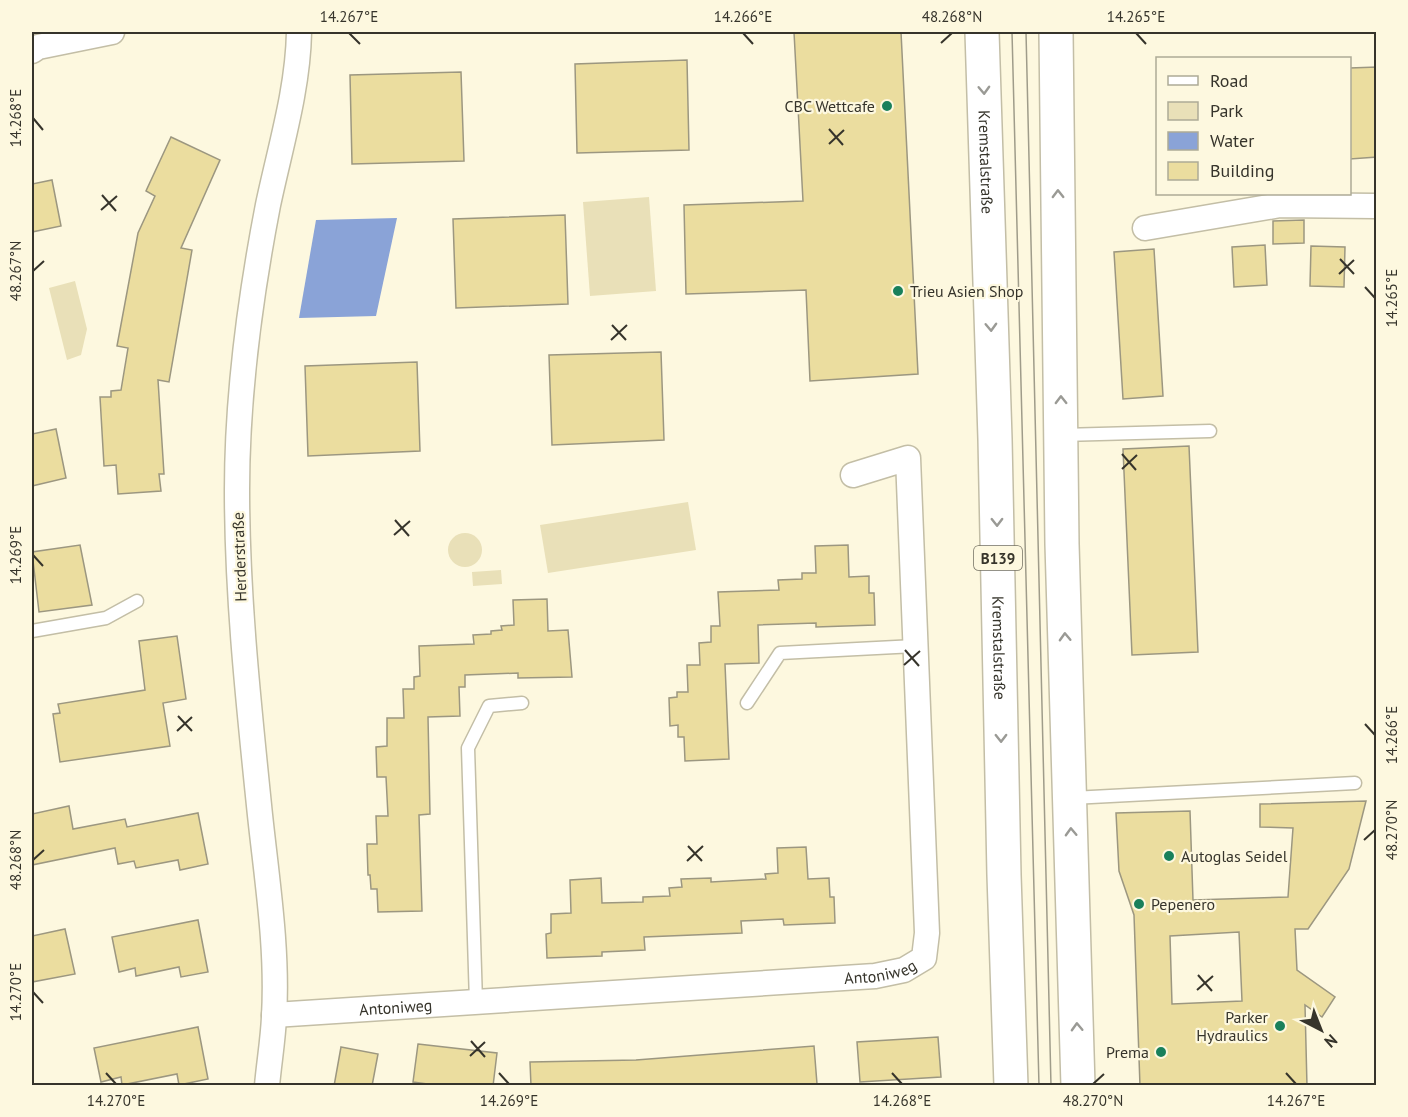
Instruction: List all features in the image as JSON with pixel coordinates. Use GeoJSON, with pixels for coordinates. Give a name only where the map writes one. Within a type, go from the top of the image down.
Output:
{"type":"FeatureCollection","features":[{"type":"Feature","properties":{"kind":"main road","name":"Kremstalstraße"},"geometry":{"type":"LineString","coordinates":[[982,32],[996,438],[1004,875],[1011,1086]]}},
{"type":"Feature","properties":{"kind":"main road"},"geometry":{"type":"LineString","coordinates":[[1056,32],[1062,435],[1078,1086]]}},
{"type":"Feature","properties":{"kind":"street"},"geometry":{"type":"LineString","coordinates":[[32,51],[38,47],[112,32]]}},
{"type":"Feature","properties":{"kind":"street","name":"Herderstraße"},"geometry":{"type":"LineString","coordinates":[[267,1086],[274,1015],[273,931],[245,659],[237,489],[238,427],[255,277],[288,113],[299,50],[299,32]]}},
{"type":"Feature","properties":{"kind":"street"},"geometry":{"type":"LineString","coordinates":[[1145,228],[1280,205],[1377,206]]}},
{"type":"Feature","properties":{"kind":"street","name":"Antoniweg"},"geometry":{"type":"LineString","coordinates":[[274,1015],[875,976],[904,970],[916,965],[924,958],[927,933],[908,458],[853,475]]}},
{"type":"Feature","properties":{"kind":"lane"},"geometry":{"type":"LineString","coordinates":[[1062,435],[1210,431]]}},
{"type":"Feature","properties":{"kind":"lane"},"geometry":{"type":"LineString","coordinates":[[32,631],[106,618],[137,601]]}},
{"type":"Feature","properties":{"kind":"lane"},"geometry":{"type":"LineString","coordinates":[[747,703],[780,653],[915,646]]}},
{"type":"Feature","properties":{"kind":"lane"},"geometry":{"type":"LineString","coordinates":[[476,1002],[468,748],[489,706],[522,703]]}},
{"type":"Feature","properties":{"kind":"lane"},"geometry":{"type":"LineString","coordinates":[[1070,798],[1355,783]]}},
{"type":"Feature","properties":{"kind":"green space"},"geometry":{"type":"Polygon","coordinates":[[[649,197],[656,291],[590,296],[583,202],[649,197]]]}},
{"type":"Feature","properties":{"kind":"green space"},"geometry":{"type":"Polygon","coordinates":[[[75,281],[87,329],[81,355],[67,360],[49,288],[75,281]]]}},
{"type":"Feature","properties":{"kind":"green space"},"geometry":{"type":"Polygon","coordinates":[[[688,502],[696,550],[548,573],[540,525],[688,502]]]}},
{"type":"Feature","properties":{"kind":"green space"},"geometry":{"type":"Polygon","coordinates":[[[465,533],[477,538],[482,550],[477,562],[465,567],[453,562],[448,550],[453,538],[465,533]]]}},
{"type":"Feature","properties":{"kind":"green space"},"geometry":{"type":"Polygon","coordinates":[[[501,570],[502,584],[473,586],[472,572],[501,570]]]}},
{"type":"Feature","properties":{"kind":"water"},"geometry":{"type":"Polygon","coordinates":[[[397,218],[376,316],[299,318],[316,220],[397,218]]]}},
{"type":"Feature","properties":{"kind":"building"},"geometry":{"type":"Polygon","coordinates":[[[794,32],[901,32],[918,374],[810,381],[806,290],[686,294],[684,205],[803,201],[794,32]]]}},
{"type":"Feature","properties":{"kind":"building"},"geometry":{"type":"Polygon","coordinates":[[[687,60],[689,150],[577,153],[575,64],[687,60]]]}},
{"type":"Feature","properties":{"kind":"building"},"geometry":{"type":"Polygon","coordinates":[[[1377,67],[1377,157],[1351,159],[1351,68],[1377,67]]]}},
{"type":"Feature","properties":{"kind":"building"},"geometry":{"type":"Polygon","coordinates":[[[461,72],[464,161],[352,164],[350,75],[461,72]]]}},
{"type":"Feature","properties":{"kind":"building"},"geometry":{"type":"Polygon","coordinates":[[[171,137],[220,160],[181,248],[192,250],[169,382],[158,380],[164,474],[159,474],[161,491],[118,494],[116,465],[104,466],[100,397],[111,397],[111,391],[121,390],[128,348],[117,346],[138,233],[155,196],[146,191],[171,137]]]}},
{"type":"Feature","properties":{"kind":"building"},"geometry":{"type":"Polygon","coordinates":[[[52,180],[61,226],[32,232],[32,184],[52,180]]]}},
{"type":"Feature","properties":{"kind":"building"},"geometry":{"type":"Polygon","coordinates":[[[565,215],[568,304],[456,308],[453,219],[565,215]]]}},
{"type":"Feature","properties":{"kind":"building"},"geometry":{"type":"Polygon","coordinates":[[[1304,220],[1304,243],[1273,244],[1273,221],[1304,220]]]}},
{"type":"Feature","properties":{"kind":"building"},"geometry":{"type":"Polygon","coordinates":[[[1265,245],[1267,285],[1234,287],[1232,247],[1265,245]]]}},
{"type":"Feature","properties":{"kind":"building"},"geometry":{"type":"Polygon","coordinates":[[[1311,246],[1345,247],[1344,287],[1310,286],[1311,246]]]}},
{"type":"Feature","properties":{"kind":"building"},"geometry":{"type":"Polygon","coordinates":[[[1154,249],[1163,396],[1123,399],[1114,252],[1154,249]]]}},
{"type":"Feature","properties":{"kind":"building"},"geometry":{"type":"Polygon","coordinates":[[[661,352],[664,440],[552,445],[549,355],[661,352]]]}},
{"type":"Feature","properties":{"kind":"building"},"geometry":{"type":"Polygon","coordinates":[[[417,362],[420,451],[308,456],[305,366],[417,362]]]}},
{"type":"Feature","properties":{"kind":"building"},"geometry":{"type":"Polygon","coordinates":[[[56,429],[66,478],[32,486],[32,434],[56,429]]]}},
{"type":"Feature","properties":{"kind":"building"},"geometry":{"type":"Polygon","coordinates":[[[1189,446],[1198,652],[1132,655],[1123,449],[1189,446]]]}},
{"type":"Feature","properties":{"kind":"building"},"geometry":{"type":"Polygon","coordinates":[[[80,545],[92,605],[39,612],[32,552],[80,545]]]}},
{"type":"Feature","properties":{"kind":"building"},"geometry":{"type":"Polygon","coordinates":[[[848,545],[849,577],[869,576],[869,593],[874,593],[875,625],[816,627],[816,623],[758,625],[759,663],[725,664],[729,759],[685,761],[684,737],[678,737],[678,725],[670,726],[669,698],[677,697],[677,692],[688,692],[687,665],[700,665],[699,643],[711,642],[711,626],[720,626],[718,592],[779,590],[778,580],[802,579],[802,573],[816,573],[815,546],[848,545]]]}},
{"type":"Feature","properties":{"kind":"building"},"geometry":{"type":"Polygon","coordinates":[[[547,599],[548,631],[568,630],[572,677],[518,678],[518,673],[465,675],[465,687],[459,687],[460,716],[428,717],[430,814],[419,815],[422,911],[378,912],[377,889],[371,889],[370,875],[368,875],[367,844],[377,844],[376,816],[388,816],[386,777],[377,777],[376,747],[387,746],[387,718],[404,718],[403,689],[414,689],[414,677],[420,676],[419,646],[474,644],[473,635],[491,634],[491,631],[502,630],[501,626],[514,625],[513,600],[547,599]]]}},
{"type":"Feature","properties":{"kind":"building"},"geometry":{"type":"Polygon","coordinates":[[[177,636],[186,699],[163,703],[170,746],[60,762],[53,714],[60,713],[58,704],[145,690],[139,641],[177,636]]]}},
{"type":"Feature","properties":{"kind":"building"},"geometry":{"type":"Polygon","coordinates":[[[1366,801],[1349,869],[1308,929],[1295,929],[1297,970],[1335,997],[1322,1017],[1305,1005],[1307,1086],[1140,1086],[1134,915],[1119,871],[1116,813],[1190,811],[1193,900],[1288,897],[1293,828],[1260,827],[1260,804],[1366,801]],[[1239,932],[1170,936],[1172,1004],[1242,1001],[1239,932]]]}},
{"type":"Feature","properties":{"kind":"building"},"geometry":{"type":"Polygon","coordinates":[[[69,806],[73,829],[125,819],[127,827],[198,813],[208,864],[180,870],[178,860],[136,868],[134,861],[118,864],[115,848],[32,865],[32,814],[69,806]]]}},
{"type":"Feature","properties":{"kind":"building"},"geometry":{"type":"Polygon","coordinates":[[[806,847],[808,879],[829,878],[830,897],[834,897],[835,923],[784,925],[783,919],[741,921],[742,933],[644,937],[645,950],[602,952],[602,956],[547,958],[546,934],[551,933],[551,914],[571,913],[570,880],[601,878],[602,903],[643,902],[643,897],[670,896],[669,888],[682,887],[681,879],[711,878],[711,882],[766,879],[765,874],[778,873],[777,848],[806,847]]]}},
{"type":"Feature","properties":{"kind":"building"},"geometry":{"type":"Polygon","coordinates":[[[198,920],[208,972],[181,977],[179,967],[136,976],[135,968],[119,972],[112,937],[198,920]]]}},
{"type":"Feature","properties":{"kind":"building"},"geometry":{"type":"Polygon","coordinates":[[[65,929],[75,974],[32,982],[32,936],[65,929]]]}},
{"type":"Feature","properties":{"kind":"building"},"geometry":{"type":"Polygon","coordinates":[[[198,1027],[208,1079],[179,1085],[177,1074],[122,1085],[121,1077],[101,1082],[94,1048],[198,1027]]]}},
{"type":"Feature","properties":{"kind":"building"},"geometry":{"type":"Polygon","coordinates":[[[938,1037],[941,1077],[860,1082],[857,1042],[938,1037]]]}},
{"type":"Feature","properties":{"kind":"building"},"geometry":{"type":"Polygon","coordinates":[[[418,1044],[497,1053],[493,1086],[442,1086],[413,1082],[418,1044]]]}},
{"type":"Feature","properties":{"kind":"building"},"geometry":{"type":"Polygon","coordinates":[[[814,1046],[817,1084],[531,1086],[530,1062],[636,1060],[814,1046]]]}},
{"type":"Feature","properties":{"kind":"building"},"geometry":{"type":"Polygon","coordinates":[[[341,1047],[378,1054],[372,1086],[334,1086],[341,1047]]]}},
{"type":"Feature","properties":{"kind":"tram line"},"geometry":{"type":"LineString","coordinates":[[1012,32],[1039,1086]]}},
{"type":"Feature","properties":{"kind":"tram line"},"geometry":{"type":"LineString","coordinates":[[1026,32],[1051,1086]]}},
{"type":"Feature","properties":{"kind":"place","name":"CBC Wettcafe"},"geometry":{"type":"Point","coordinates":[887,106]}},
{"type":"Feature","properties":{"kind":"place","name":"Trieu Asien Shop"},"geometry":{"type":"Point","coordinates":[898,291]}},
{"type":"Feature","properties":{"kind":"place","name":"Autoglas Seidel"},"geometry":{"type":"Point","coordinates":[1169,856]}},
{"type":"Feature","properties":{"kind":"place","name":"Pepenero"},"geometry":{"type":"Point","coordinates":[1139,904]}},
{"type":"Feature","properties":{"kind":"place","name":"Parker Hydraulics"},"geometry":{"type":"Point","coordinates":[1280,1026]}},
{"type":"Feature","properties":{"kind":"place","name":"Prema"},"geometry":{"type":"Point","coordinates":[1161,1052]}}]}
